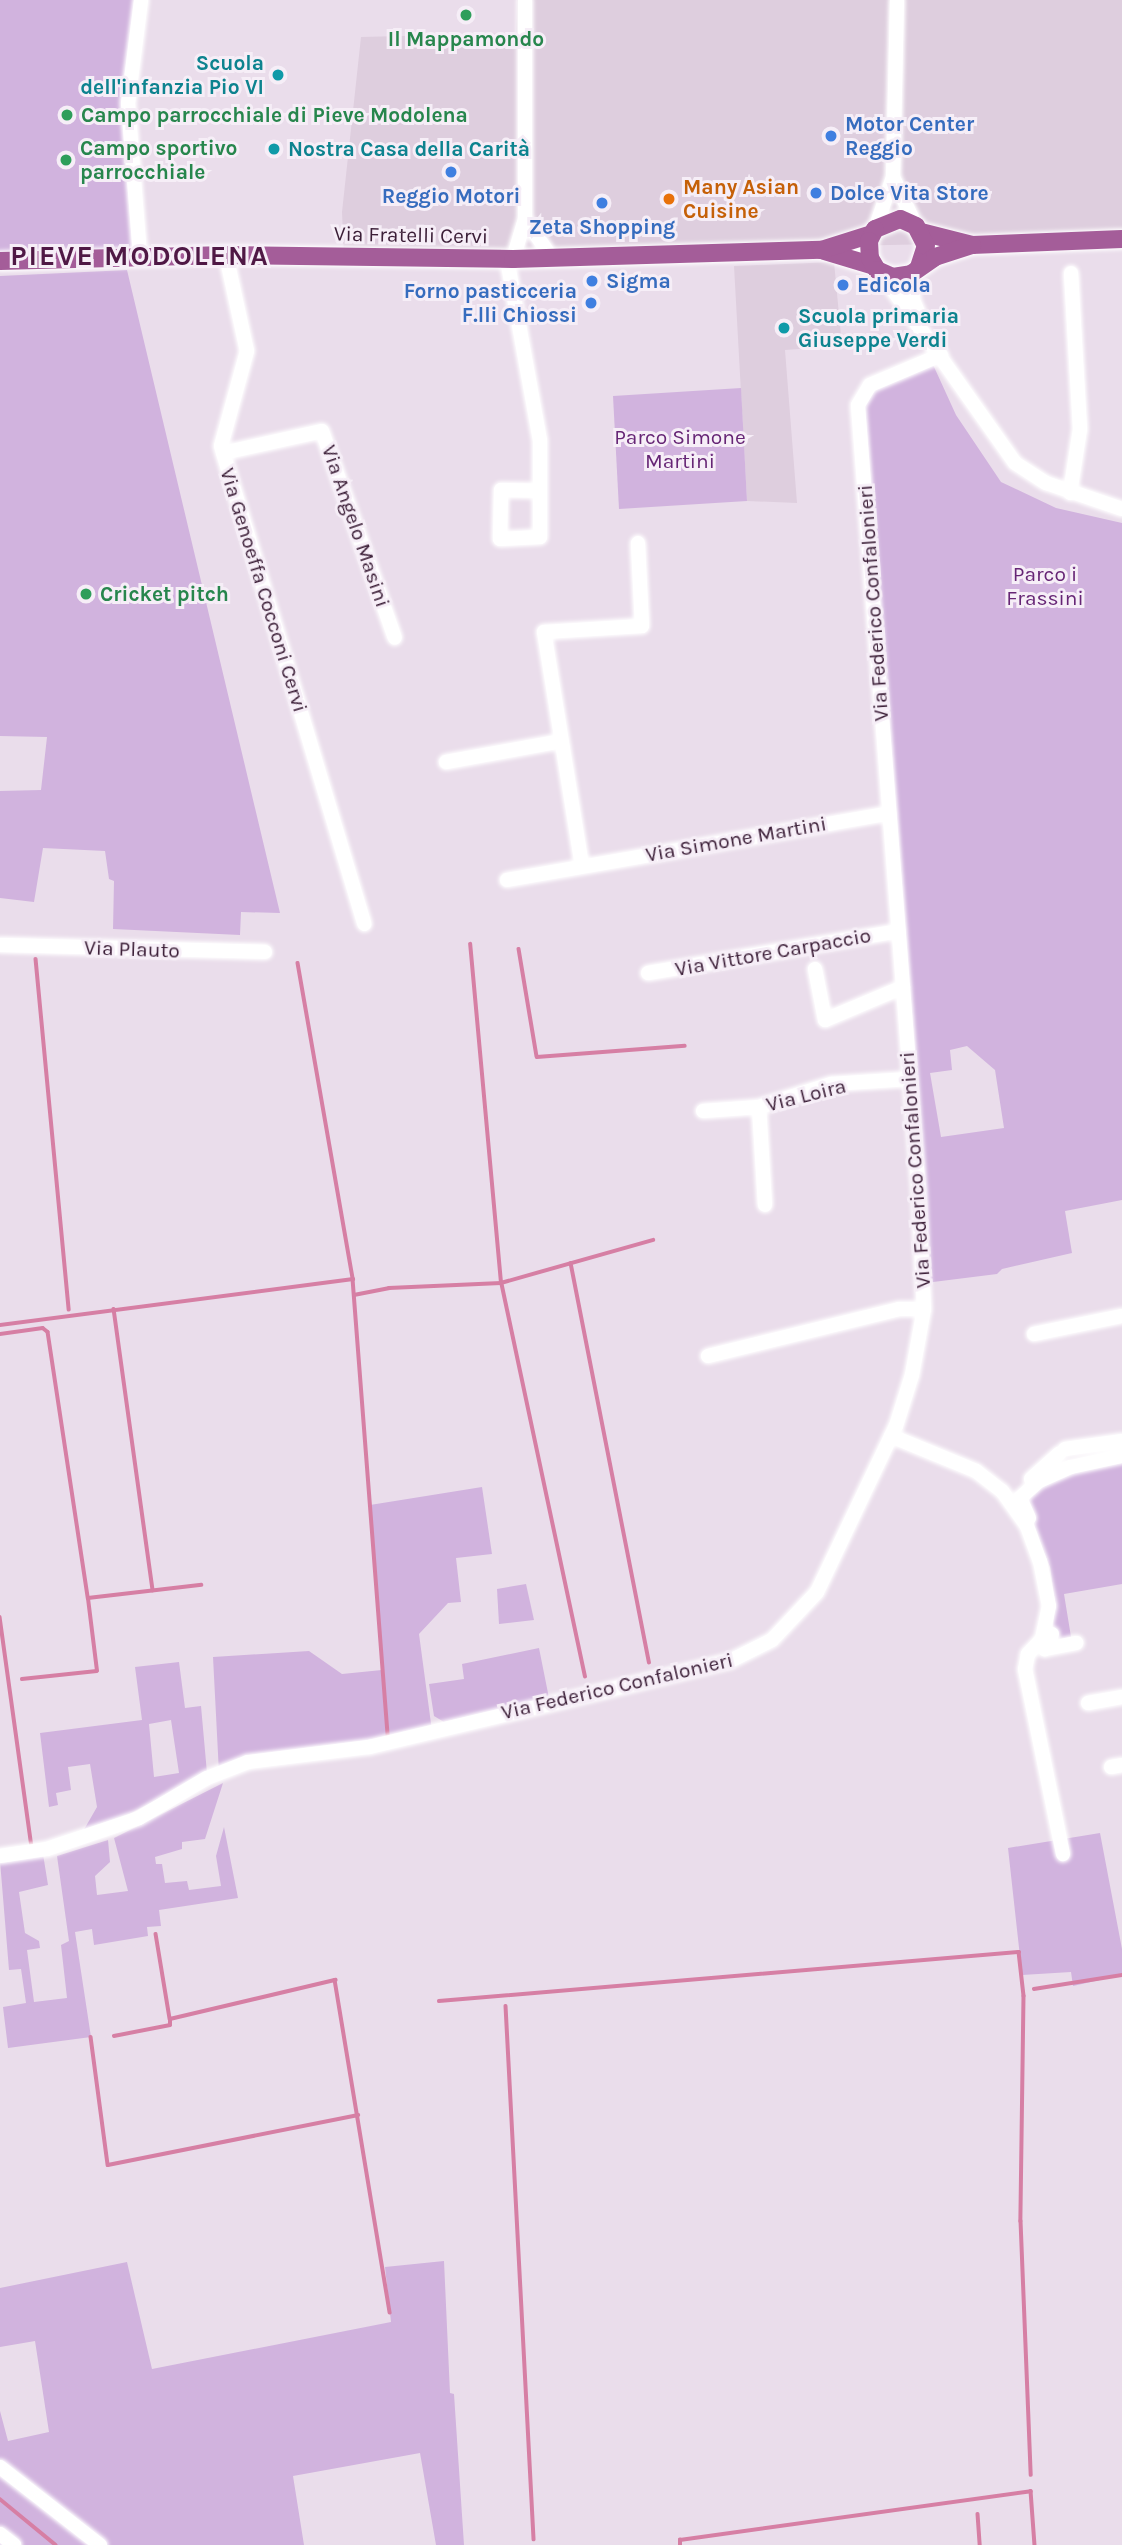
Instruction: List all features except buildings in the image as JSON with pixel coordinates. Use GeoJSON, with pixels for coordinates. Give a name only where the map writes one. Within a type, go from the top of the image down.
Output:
{"type":"FeatureCollection","features":[{"type":"Feature","properties":{"kind":"main road","name":"Via Fratelli Cervi"},"geometry":{"type":"LineString","coordinates":[[0,261],[226,255],[510,259],[821,250],[900,219],[919,229],[972,245]]}},
{"type":"Feature","properties":{"kind":"main road"},"geometry":{"type":"LineString","coordinates":[[918,269],[926,246],[919,229]]}},
{"type":"Feature","properties":{"kind":"main road"},"geometry":{"type":"LineString","coordinates":[[874,231],[868,250],[877,269]]}},
{"type":"Feature","properties":{"kind":"main road","name":"Via Fratelli Cervi"},"geometry":{"type":"LineString","coordinates":[[821,250],[899,277],[943,254],[972,245],[1122,239]]}},
{"type":"Feature","properties":{"kind":"street"},"geometry":{"type":"LineString","coordinates":[[140,256],[128,103],[141,0]]}},
{"type":"Feature","properties":{"kind":"street"},"geometry":{"type":"LineString","coordinates":[[525,0],[525,219],[510,259],[540,441],[540,491]]}},
{"type":"Feature","properties":{"kind":"street"},"geometry":{"type":"LineString","coordinates":[[874,231],[893,177],[897,0]]}},
{"type":"Feature","properties":{"kind":"street"},"geometry":{"type":"LineString","coordinates":[[893,177],[919,229]]}},
{"type":"Feature","properties":{"kind":"street"},"geometry":{"type":"LineString","coordinates":[[525,219],[552,258]]}},
{"type":"Feature","properties":{"kind":"street","name":"Via Genoeffa Cocconi Cervi"},"geometry":{"type":"LineString","coordinates":[[226,255],[247,351],[220,446],[364,924]]}},
{"type":"Feature","properties":{"kind":"street"},"geometry":{"type":"LineString","coordinates":[[877,269],[941,355],[1009,457],[1033,476],[1070,493],[1122,509]]}},
{"type":"Feature","properties":{"kind":"street"},"geometry":{"type":"LineString","coordinates":[[918,269],[912,298],[931,341]]}},
{"type":"Feature","properties":{"kind":"street"},"geometry":{"type":"LineString","coordinates":[[1070,493],[1080,429],[1071,273]]}},
{"type":"Feature","properties":{"kind":"street","name":"Via Federico Confalonieri"},"geometry":{"type":"LineString","coordinates":[[0,1856],[47,1849],[139,1818],[207,1778],[248,1762],[369,1747],[705,1668],[755,1651],[789,1626],[817,1592],[891,1436],[912,1375],[924,1309],[903,987],[858,405],[870,385],[941,355]]}},
{"type":"Feature","properties":{"kind":"street","name":"Via Angelo Masini"},"geometry":{"type":"LineString","coordinates":[[223,453],[323,431],[394,638]]}},
{"type":"Feature","properties":{"kind":"street"},"geometry":{"type":"LineString","coordinates":[[582,866],[544,632],[642,626],[638,542]]}},
{"type":"Feature","properties":{"kind":"street"},"geometry":{"type":"LineString","coordinates":[[446,762],[561,741]]}},
{"type":"Feature","properties":{"kind":"street","name":"Via Simone Martini"},"geometry":{"type":"LineString","coordinates":[[507,880],[889,813]]}},
{"type":"Feature","properties":{"kind":"street","name":"Via Vittore Carpaccio"},"geometry":{"type":"LineString","coordinates":[[648,973],[898,931]]}},
{"type":"Feature","properties":{"kind":"street","name":"Via Plauto"},"geometry":{"type":"LineString","coordinates":[[0,945],[265,952]]}},
{"type":"Feature","properties":{"kind":"street"},"geometry":{"type":"LineString","coordinates":[[816,969],[825,1020],[903,987]]}},
{"type":"Feature","properties":{"kind":"street","name":"Via Loira"},"geometry":{"type":"LineString","coordinates":[[703,1111],[759,1107],[831,1084],[909,1079]]}},
{"type":"Feature","properties":{"kind":"street"},"geometry":{"type":"LineString","coordinates":[[759,1107],[765,1205]]}},
{"type":"Feature","properties":{"kind":"street"},"geometry":{"type":"LineString","coordinates":[[708,1356],[899,1309],[924,1309]]}},
{"type":"Feature","properties":{"kind":"street"},"geometry":{"type":"LineString","coordinates":[[1034,1334],[1122,1316]]}},
{"type":"Feature","properties":{"kind":"street"},"geometry":{"type":"LineString","coordinates":[[891,1436],[976,1471],[1007,1499],[1027,1526],[1040,1561],[1049,1606],[1042,1639],[1028,1654],[1025,1669],[1063,1854]]}},
{"type":"Feature","properties":{"kind":"street"},"geometry":{"type":"LineString","coordinates":[[1007,1499],[1062,1452],[1122,1441]]}},
{"type":"Feature","properties":{"kind":"street"},"geometry":{"type":"LineString","coordinates":[[1076,1643],[1045,1649],[1055,1621],[1049,1567],[1020,1498],[1044,1478],[1122,1456]]}},
{"type":"Feature","properties":{"kind":"street"},"geometry":{"type":"LineString","coordinates":[[1088,1703],[1122,1697]]}},
{"type":"Feature","properties":{"kind":"street"},"geometry":{"type":"LineString","coordinates":[[0,2467],[100,2545]]}},
{"type":"Feature","properties":{"kind":"street"},"geometry":{"type":"LineString","coordinates":[[0,2534],[14,2545]]}},
{"type":"Feature","properties":{"kind":"shaded area"},"geometry":{"type":"Polygon","coordinates":[[[517,0],[1122,0],[1122,240],[344,257],[342,212],[361,37],[516,33],[517,0]]]}},
{"type":"Feature","properties":{"kind":"shaded area"},"geometry":{"type":"Polygon","coordinates":[[[834,262],[842,346],[785,350],[797,503],[747,501],[734,266],[834,262]]]}},
{"type":"Feature","properties":{"kind":"green space","name":"Campo sportivo parrocchiale"},"geometry":{"type":"Polygon","coordinates":[[[0,0],[141,0],[128,103],[140,248],[0,252],[0,0]]]}},
{"type":"Feature","properties":{"kind":"green space"},"geometry":{"type":"Polygon","coordinates":[[[127,270],[280,913],[241,912],[240,935],[113,929],[114,881],[109,879],[105,851],[43,848],[34,902],[0,898],[0,791],[41,790],[47,737],[0,736],[0,276],[127,270]]]}},
{"type":"Feature","properties":{"kind":"green space","name":"Parco i Frassini"},"geometry":{"type":"Polygon","coordinates":[[[930,358],[956,415],[1001,482],[1056,508],[1122,523],[1122,1200],[1065,1211],[1072,1253],[1002,1269],[997,1274],[925,1283],[859,421],[870,385],[930,358]],[[967,1046],[950,1050],[952,1070],[930,1073],[941,1137],[1004,1128],[995,1070],[967,1046]]]}},
{"type":"Feature","properties":{"kind":"green space","name":"Parco Simone Martini"},"geometry":{"type":"Polygon","coordinates":[[[741,388],[747,501],[619,509],[613,396],[741,388]]]}},
{"type":"Feature","properties":{"kind":"green space"},"geometry":{"type":"Polygon","coordinates":[[[1122,1458],[1122,1584],[1064,1594],[1072,1643],[1046,1649],[1052,1637],[1055,1602],[1050,1567],[1028,1516],[1027,1492],[1041,1481],[1122,1458]]]}},
{"type":"Feature","properties":{"kind":"green space"},"geometry":{"type":"Polygon","coordinates":[[[482,1487],[492,1554],[456,1558],[461,1602],[448,1603],[419,1634],[432,1731],[219,1773],[213,1657],[309,1651],[342,1674],[382,1670],[370,1505],[482,1487]]]}},
{"type":"Feature","properties":{"kind":"green space"},"geometry":{"type":"Polygon","coordinates":[[[526,1584],[534,1620],[499,1624],[497,1589],[526,1584]]]}},
{"type":"Feature","properties":{"kind":"green space"},"geometry":{"type":"Polygon","coordinates":[[[539,1648],[549,1698],[444,1722],[434,1716],[429,1684],[464,1679],[462,1664],[539,1648]]]}},
{"type":"Feature","properties":{"kind":"green space"},"geometry":{"type":"Polygon","coordinates":[[[179,1662],[185,1708],[201,1706],[207,1773],[122,1818],[82,1833],[97,1807],[90,1764],[68,1767],[71,1790],[56,1793],[58,1805],[49,1807],[40,1733],[142,1720],[135,1667],[179,1662]],[[171,1720],[149,1724],[154,1777],[179,1773],[171,1720]]]}},
{"type":"Feature","properties":{"kind":"green space"},"geometry":{"type":"Polygon","coordinates":[[[223,1783],[205,1839],[182,1842],[182,1849],[155,1857],[156,1864],[162,1864],[165,1883],[187,1881],[189,1890],[221,1886],[216,1856],[224,1827],[238,1898],[159,1910],[161,1926],[147,1927],[148,1936],[94,1945],[92,1929],[75,1932],[91,2037],[8,2048],[3,2007],[26,2003],[21,1969],[9,1970],[0,1861],[43,1854],[48,1885],[19,1892],[25,1933],[39,1941],[40,1948],[27,1950],[34,2002],[67,1998],[61,1945],[69,1941],[57,1856],[108,1840],[110,1862],[95,1876],[97,1895],[128,1891],[114,1838],[223,1783]]]}},
{"type":"Feature","properties":{"kind":"green space"},"geometry":{"type":"Polygon","coordinates":[[[1100,1833],[1122,1949],[1122,1975],[1073,1986],[1071,1972],[1022,1975],[1008,1848],[1100,1833]]]}},
{"type":"Feature","properties":{"kind":"green space"},"geometry":{"type":"Polygon","coordinates":[[[444,2261],[450,2393],[454,2394],[464,2545],[436,2545],[420,2453],[293,2476],[304,2545],[0,2545],[0,2411],[8,2441],[49,2432],[35,2341],[0,2347],[0,2288],[127,2262],[152,2369],[391,2322],[385,2267],[444,2261]]]}},
{"type":"Feature","properties":{"kind":"waterway"},"geometry":{"type":"LineString","coordinates":[[354,1295],[389,1288],[501,1283],[470,944]]}},
{"type":"Feature","properties":{"kind":"waterway"},"geometry":{"type":"LineString","coordinates":[[519,949],[537,1057],[685,1046]]}},
{"type":"Feature","properties":{"kind":"waterway"},"geometry":{"type":"LineString","coordinates":[[36,959],[69,1309]]}},
{"type":"Feature","properties":{"kind":"waterway"},"geometry":{"type":"LineString","coordinates":[[298,963],[353,1279],[388,1739]]}},
{"type":"Feature","properties":{"kind":"waterway"},"geometry":{"type":"LineString","coordinates":[[585,1677],[501,1283],[653,1240]]}},
{"type":"Feature","properties":{"kind":"waterway"},"geometry":{"type":"LineString","coordinates":[[571,1263],[649,1662]]}},
{"type":"Feature","properties":{"kind":"waterway"},"geometry":{"type":"LineString","coordinates":[[0,1325],[353,1279]]}},
{"type":"Feature","properties":{"kind":"waterway"},"geometry":{"type":"LineString","coordinates":[[114,1309],[153,1590]]}},
{"type":"Feature","properties":{"kind":"waterway"},"geometry":{"type":"LineString","coordinates":[[0,1334],[43,1328],[48,1332],[88,1598],[201,1585]]}},
{"type":"Feature","properties":{"kind":"waterway"},"geometry":{"type":"LineString","coordinates":[[22,1679],[97,1671],[88,1599]]}},
{"type":"Feature","properties":{"kind":"waterway"},"geometry":{"type":"LineString","coordinates":[[0,1617],[32,1847]]}},
{"type":"Feature","properties":{"kind":"waterway"},"geometry":{"type":"LineString","coordinates":[[156,1934],[170,2019],[335,1980],[390,2312]]}},
{"type":"Feature","properties":{"kind":"waterway"},"geometry":{"type":"LineString","coordinates":[[439,2001],[1019,1952],[1024,1996],[1021,2221],[1031,2475]]}},
{"type":"Feature","properties":{"kind":"waterway"},"geometry":{"type":"LineString","coordinates":[[1034,1989],[1122,1975]]}},
{"type":"Feature","properties":{"kind":"waterway"},"geometry":{"type":"LineString","coordinates":[[506,2006],[534,2539]]}},
{"type":"Feature","properties":{"kind":"waterway"},"geometry":{"type":"LineString","coordinates":[[114,2036],[170,2025],[170,2019]]}},
{"type":"Feature","properties":{"kind":"waterway"},"geometry":{"type":"LineString","coordinates":[[91,2037],[108,2165],[358,2115]]}},
{"type":"Feature","properties":{"kind":"waterway"},"geometry":{"type":"LineString","coordinates":[[680,2545],[680,2540],[1031,2491],[1035,2545]]}},
{"type":"Feature","properties":{"kind":"waterway"},"geometry":{"type":"LineString","coordinates":[[0,2499],[56,2545]]}},
{"type":"Feature","properties":{"kind":"waterway"},"geometry":{"type":"LineString","coordinates":[[978,2514],[980,2545]]}},
{"type":"Feature","properties":{"kind":"place","name":"Il Mappamondo"},"geometry":{"type":"Point","coordinates":[466,15]}},
{"type":"Feature","properties":{"kind":"place","name":"Scuola dell'infanzia Pio VI"},"geometry":{"type":"Point","coordinates":[278,75]}},
{"type":"Feature","properties":{"kind":"place","name":"Campo parrocchiale di Pieve Modolena"},"geometry":{"type":"Point","coordinates":[67,115]}},
{"type":"Feature","properties":{"kind":"place","name":"Motor Center Reggio"},"geometry":{"type":"Point","coordinates":[831,136]}},
{"type":"Feature","properties":{"kind":"place","name":"Nostra Casa della Carità"},"geometry":{"type":"Point","coordinates":[274,149]}},
{"type":"Feature","properties":{"kind":"place","name":"Campo sportivo parrocchiale"},"geometry":{"type":"Point","coordinates":[66,160]}},
{"type":"Feature","properties":{"kind":"place","name":"Reggio Motori"},"geometry":{"type":"Point","coordinates":[451,172]}},
{"type":"Feature","properties":{"kind":"place","name":"Dolce Vita Store"},"geometry":{"type":"Point","coordinates":[816,193]}},
{"type":"Feature","properties":{"kind":"place","name":"Many Asian Cuisine"},"geometry":{"type":"Point","coordinates":[669,199]}},
{"type":"Feature","properties":{"kind":"place","name":"Zeta Shopping"},"geometry":{"type":"Point","coordinates":[602,203]}},
{"type":"Feature","properties":{"kind":"place","name":"Sigma"},"geometry":{"type":"Point","coordinates":[592,281]}},
{"type":"Feature","properties":{"kind":"place","name":"Edicola"},"geometry":{"type":"Point","coordinates":[843,285]}},
{"type":"Feature","properties":{"kind":"place","name":"Forno pasticceria F.lli Chiossi"},"geometry":{"type":"Point","coordinates":[591,303]}},
{"type":"Feature","properties":{"kind":"place","name":"Scuola primaria Giuseppe Verdi"},"geometry":{"type":"Point","coordinates":[784,328]}},
{"type":"Feature","properties":{"kind":"place","name":"Cricket pitch"},"geometry":{"type":"Point","coordinates":[86,594]}},
{"type":"Feature","properties":{"kind":"district","name":"PIEVE MODOLENA"},"geometry":{"type":"Point","coordinates":[140,256]}}]}
